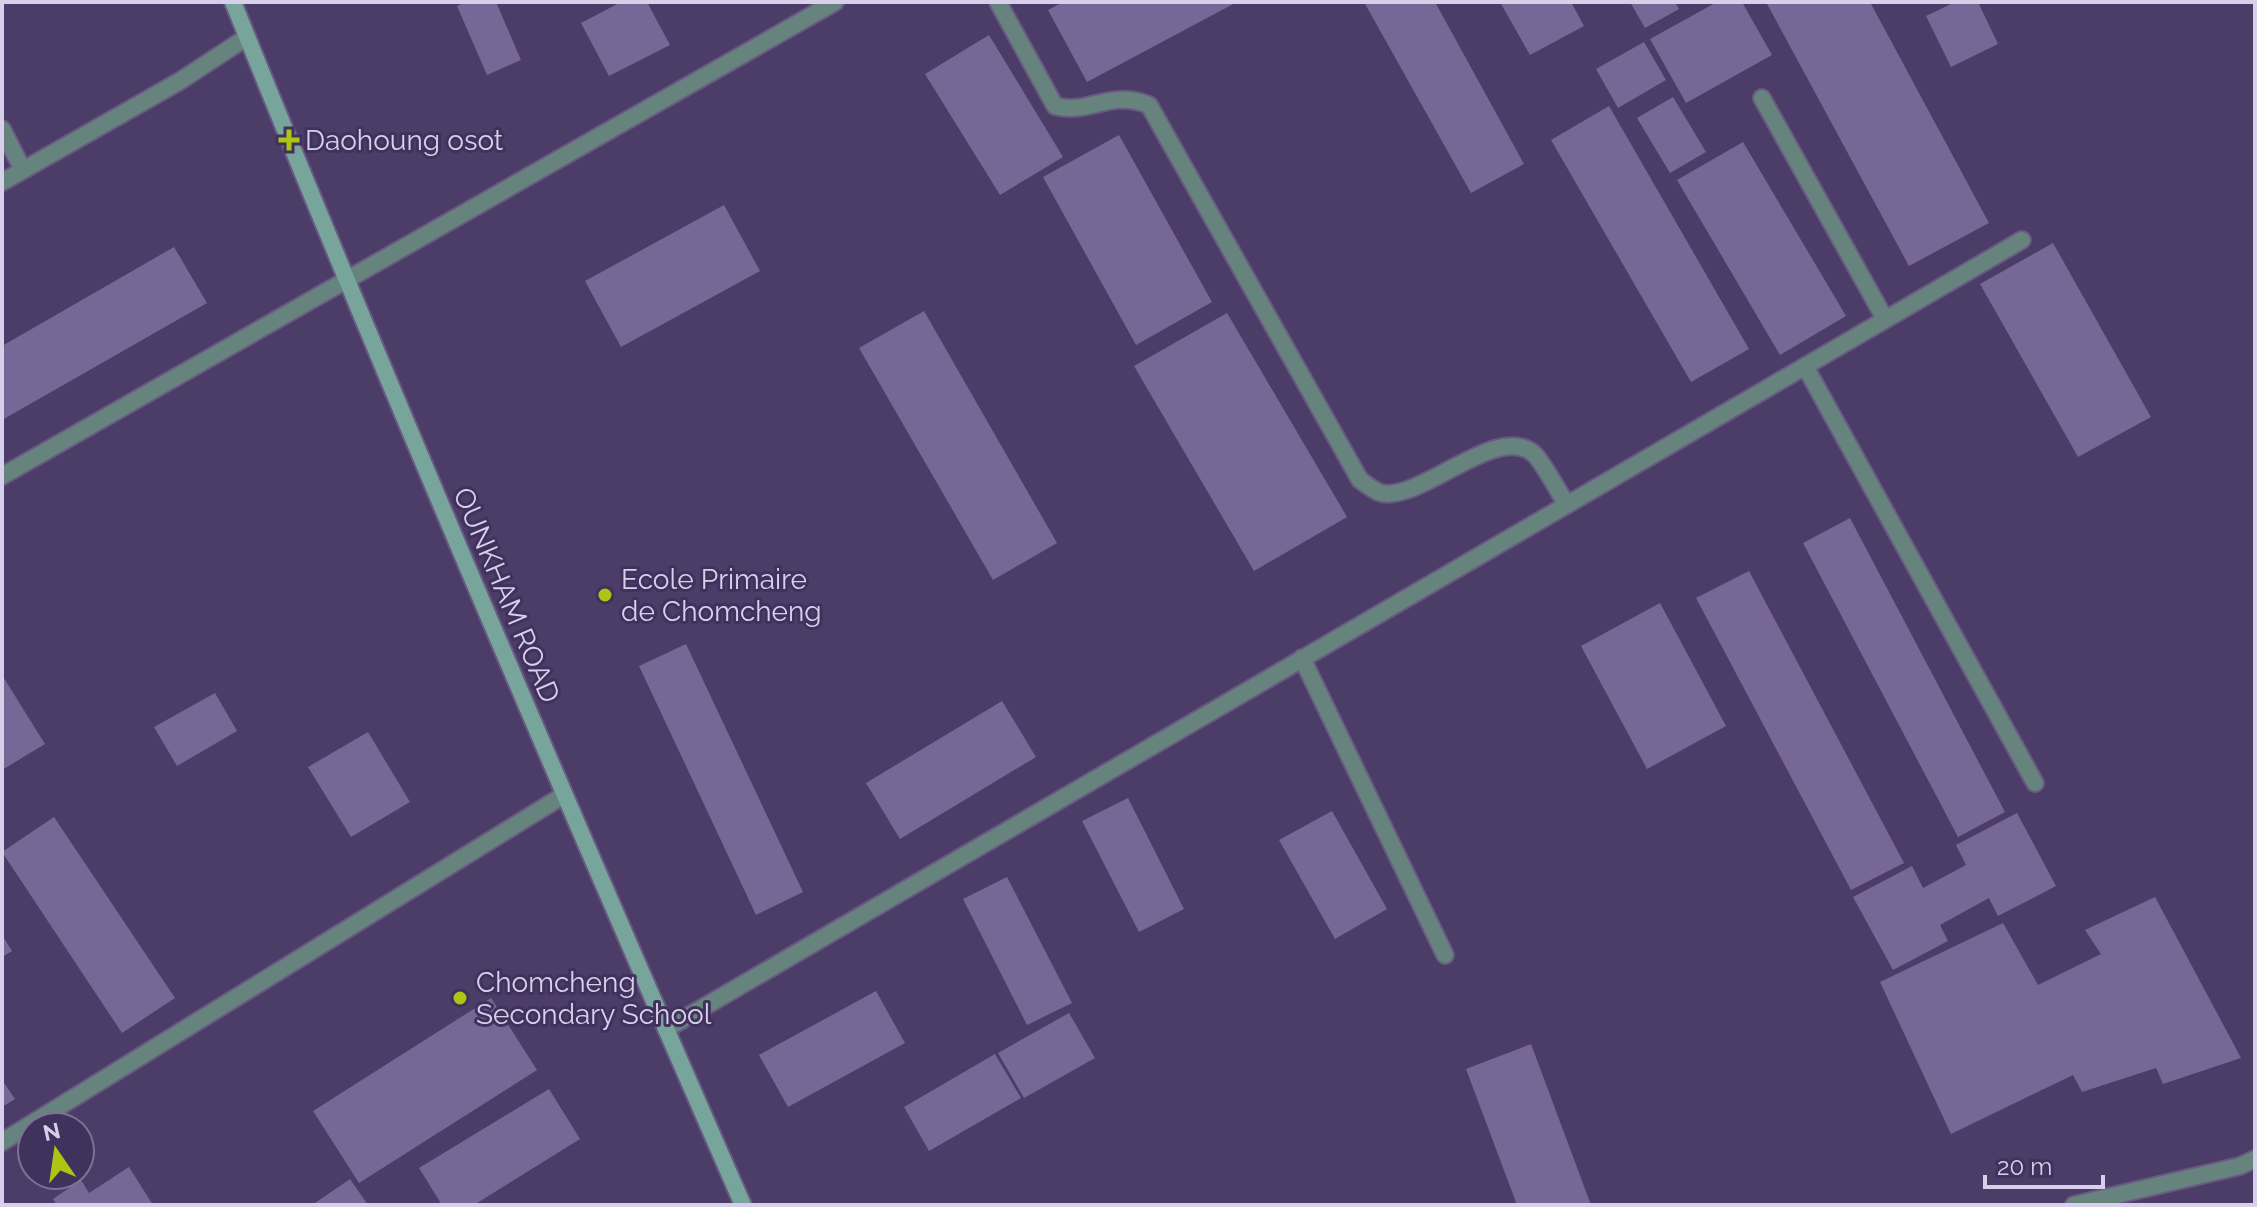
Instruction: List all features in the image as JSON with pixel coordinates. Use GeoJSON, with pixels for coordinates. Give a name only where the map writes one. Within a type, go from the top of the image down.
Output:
{"type":"FeatureCollection","features":[{"type":"Feature","properties":{"kind":"street","name":"OUNKHAM ROAD"},"geometry":{"type":"LineString","coordinates":[[233,2],[345,279],[564,795],[743,1205]]}},
{"type":"Feature","properties":{"kind":"street"},"geometry":{"type":"LineString","coordinates":[[2,476],[835,2]]}},
{"type":"Feature","properties":{"kind":"street"},"geometry":{"type":"LineString","coordinates":[[998,2],[1055,106],[1079,108],[1117,98],[1134,99],[1149,105],[1360,480],[1382,493],[1405,490],[1492,449],[1516,447],[1532,452],[1567,505]]}},
{"type":"Feature","properties":{"kind":"street"},"geometry":{"type":"LineString","coordinates":[[2,182],[180,81],[247,37]]}},
{"type":"Feature","properties":{"kind":"street"},"geometry":{"type":"LineString","coordinates":[[1762,98],[1885,319]]}},
{"type":"Feature","properties":{"kind":"street"},"geometry":{"type":"LineString","coordinates":[[2,129],[23,170]]}},
{"type":"Feature","properties":{"kind":"street"},"geometry":{"type":"LineString","coordinates":[[666,1029],[2022,240]]}},
{"type":"Feature","properties":{"kind":"street"},"geometry":{"type":"LineString","coordinates":[[1805,366],[2035,783]]}},
{"type":"Feature","properties":{"kind":"street"},"geometry":{"type":"LineString","coordinates":[[1302,658],[1445,955]]}},
{"type":"Feature","properties":{"kind":"street"},"geometry":{"type":"LineString","coordinates":[[2,1142],[564,795]]}},
{"type":"Feature","properties":{"kind":"street"},"geometry":{"type":"LineString","coordinates":[[2074,1205],[2240,1166],[2255,1159]]}},
{"type":"Feature","properties":{"kind":"building"},"geometry":{"type":"Polygon","coordinates":[[[467,2],[496,2],[521,60],[487,75],[457,6],[467,2]]]}},
{"type":"Feature","properties":{"kind":"building"},"geometry":{"type":"Polygon","coordinates":[[[621,2],[647,2],[670,45],[609,76],[581,23],[621,2]]]}},
{"type":"Feature","properties":{"kind":"building"},"geometry":{"type":"Polygon","coordinates":[[[1063,2],[1237,2],[1087,82],[1048,10],[1063,2]]]}},
{"type":"Feature","properties":{"kind":"building"},"geometry":{"type":"Polygon","coordinates":[[[1364,2],[1435,2],[1524,164],[1471,193],[1364,2]]]}},
{"type":"Feature","properties":{"kind":"building"},"geometry":{"type":"Polygon","coordinates":[[[1500,2],[1571,2],[1584,26],[1530,55],[1500,2]]]}},
{"type":"Feature","properties":{"kind":"building"},"geometry":{"type":"Polygon","coordinates":[[[1630,2],[1675,2],[1679,9],[1645,28],[1630,2]]]}},
{"type":"Feature","properties":{"kind":"building"},"geometry":{"type":"Polygon","coordinates":[[[1717,2],[1742,2],[1772,55],[1686,103],[1650,39],[1717,2]]]}},
{"type":"Feature","properties":{"kind":"building"},"geometry":{"type":"Polygon","coordinates":[[[1766,2],[1870,2],[1989,223],[1909,266],[1766,2]]]}},
{"type":"Feature","properties":{"kind":"building"},"geometry":{"type":"Polygon","coordinates":[[[1955,2],[1978,2],[1998,44],[1951,67],[1926,16],[1955,2]]]}},
{"type":"Feature","properties":{"kind":"building"},"geometry":{"type":"Polygon","coordinates":[[[989,35],[1063,157],[1000,195],[925,74],[989,35]]]}},
{"type":"Feature","properties":{"kind":"building"},"geometry":{"type":"Polygon","coordinates":[[[1644,42],[1666,80],[1618,108],[1596,69],[1644,42]]]}},
{"type":"Feature","properties":{"kind":"building"},"geometry":{"type":"Polygon","coordinates":[[[1673,97],[1706,152],[1670,173],[1637,118],[1673,97]]]}},
{"type":"Feature","properties":{"kind":"building"},"geometry":{"type":"Polygon","coordinates":[[[1609,106],[1749,349],[1691,382],[1551,140],[1609,106]]]}},
{"type":"Feature","properties":{"kind":"building"},"geometry":{"type":"Polygon","coordinates":[[[1119,135],[1212,302],[1136,345],[1043,177],[1119,135]]]}},
{"type":"Feature","properties":{"kind":"building"},"geometry":{"type":"Polygon","coordinates":[[[1743,142],[1846,316],[1780,355],[1677,180],[1743,142]]]}},
{"type":"Feature","properties":{"kind":"building"},"geometry":{"type":"Polygon","coordinates":[[[724,205],[760,271],[621,347],[585,281],[724,205]]]}},
{"type":"Feature","properties":{"kind":"building"},"geometry":{"type":"Polygon","coordinates":[[[2053,243],[2151,417],[2078,457],[1980,284],[2053,243]]]}},
{"type":"Feature","properties":{"kind":"building"},"geometry":{"type":"Polygon","coordinates":[[[174,247],[207,303],[2,420],[2,346],[174,247]]]}},
{"type":"Feature","properties":{"kind":"building"},"geometry":{"type":"Polygon","coordinates":[[[924,311],[1057,543],[993,580],[859,348],[924,311]]]}},
{"type":"Feature","properties":{"kind":"building"},"geometry":{"type":"Polygon","coordinates":[[[1227,313],[1347,517],[1254,571],[1134,366],[1227,313]]]}},
{"type":"Feature","properties":{"kind":"building"},"geometry":{"type":"Polygon","coordinates":[[[1850,518],[2005,812],[1958,837],[1803,543],[1850,518]]]}},
{"type":"Feature","properties":{"kind":"building"},"geometry":{"type":"Polygon","coordinates":[[[1749,571],[1904,863],[1851,890],[1696,598],[1749,571]]]}},
{"type":"Feature","properties":{"kind":"building"},"geometry":{"type":"Polygon","coordinates":[[[1660,603],[1726,726],[1647,769],[1581,646],[1660,603]]]}},
{"type":"Feature","properties":{"kind":"building"},"geometry":{"type":"Polygon","coordinates":[[[686,644],[803,892],[756,915],[639,666],[686,644]]]}},
{"type":"Feature","properties":{"kind":"building"},"geometry":{"type":"Polygon","coordinates":[[[2,675],[45,744],[2,770],[2,675]]]}},
{"type":"Feature","properties":{"kind":"building"},"geometry":{"type":"Polygon","coordinates":[[[215,693],[237,731],[177,766],[154,727],[215,693]]]}},
{"type":"Feature","properties":{"kind":"building"},"geometry":{"type":"Polygon","coordinates":[[[1002,701],[1036,757],[900,839],[866,783],[1002,701]]]}},
{"type":"Feature","properties":{"kind":"building"},"geometry":{"type":"Polygon","coordinates":[[[368,732],[410,802],[351,837],[308,767],[368,732]]]}},
{"type":"Feature","properties":{"kind":"building"},"geometry":{"type":"Polygon","coordinates":[[[1128,798],[1184,909],[1139,932],[1082,821],[1128,798]]]}},
{"type":"Feature","properties":{"kind":"building"},"geometry":{"type":"Polygon","coordinates":[[[1332,811],[1387,909],[1335,939],[1279,840],[1332,811]]]}},
{"type":"Feature","properties":{"kind":"building"},"geometry":{"type":"Polygon","coordinates":[[[2017,813],[2056,886],[1998,916],[1989,898],[1940,925],[1948,941],[1893,970],[1853,897],[1912,866],[1923,888],[1966,865],[1956,845],[2017,813]]]}},
{"type":"Feature","properties":{"kind":"building"},"geometry":{"type":"Polygon","coordinates":[[[54,817],[175,998],[122,1033],[2,852],[54,817]]]}},
{"type":"Feature","properties":{"kind":"building"},"geometry":{"type":"Polygon","coordinates":[[[1007,877],[1072,1003],[1027,1025],[963,899],[1007,877]]]}},
{"type":"Feature","properties":{"kind":"building"},"geometry":{"type":"Polygon","coordinates":[[[2155,897],[2241,1058],[2163,1084],[2156,1068],[2082,1092],[2073,1075],[1951,1134],[1880,982],[2003,923],[2038,985],[2101,954],[2085,930],[2155,897]]]}},
{"type":"Feature","properties":{"kind":"building"},"geometry":{"type":"Polygon","coordinates":[[[2,935],[12,951],[2,957],[2,935]]]}},
{"type":"Feature","properties":{"kind":"building"},"geometry":{"type":"Polygon","coordinates":[[[876,991],[905,1043],[788,1107],[759,1055],[876,991]]]}},
{"type":"Feature","properties":{"kind":"building"},"geometry":{"type":"Polygon","coordinates":[[[491,998],[537,1070],[359,1183],[313,1111],[491,998]]]}},
{"type":"Feature","properties":{"kind":"building"},"geometry":{"type":"Polygon","coordinates":[[[1069,1013],[1095,1058],[1024,1098],[998,1053],[1069,1013]]]}},
{"type":"Feature","properties":{"kind":"building"},"geometry":{"type":"Polygon","coordinates":[[[1531,1044],[1591,1205],[1517,1205],[1466,1069],[1531,1044]]]}},
{"type":"Feature","properties":{"kind":"building"},"geometry":{"type":"Polygon","coordinates":[[[995,1054],[1021,1098],[929,1151],[904,1107],[995,1054]]]}},
{"type":"Feature","properties":{"kind":"building"},"geometry":{"type":"Polygon","coordinates":[[[2,1080],[15,1099],[2,1107],[2,1080]]]}},
{"type":"Feature","properties":{"kind":"building"},"geometry":{"type":"Polygon","coordinates":[[[549,1089],[580,1139],[474,1205],[442,1205],[419,1168],[549,1089]]]}},
{"type":"Feature","properties":{"kind":"building"},"geometry":{"type":"Polygon","coordinates":[[[129,1167],[153,1205],[57,1205],[53,1199],[65,1191],[89,1193],[129,1167]]]}},
{"type":"Feature","properties":{"kind":"building"},"geometry":{"type":"Polygon","coordinates":[[[350,1179],[368,1205],[312,1205],[350,1179]]]}},
{"type":"Feature","properties":{"kind":"place","name":"Daohoung osot"},"geometry":{"type":"Point","coordinates":[289,140]}},
{"type":"Feature","properties":{"kind":"place","name":"Ecole Primaire de Chomcheng"},"geometry":{"type":"Point","coordinates":[605,595]}},
{"type":"Feature","properties":{"kind":"place","name":"Chomcheng Secondary School"},"geometry":{"type":"Point","coordinates":[460,998]}}]}
